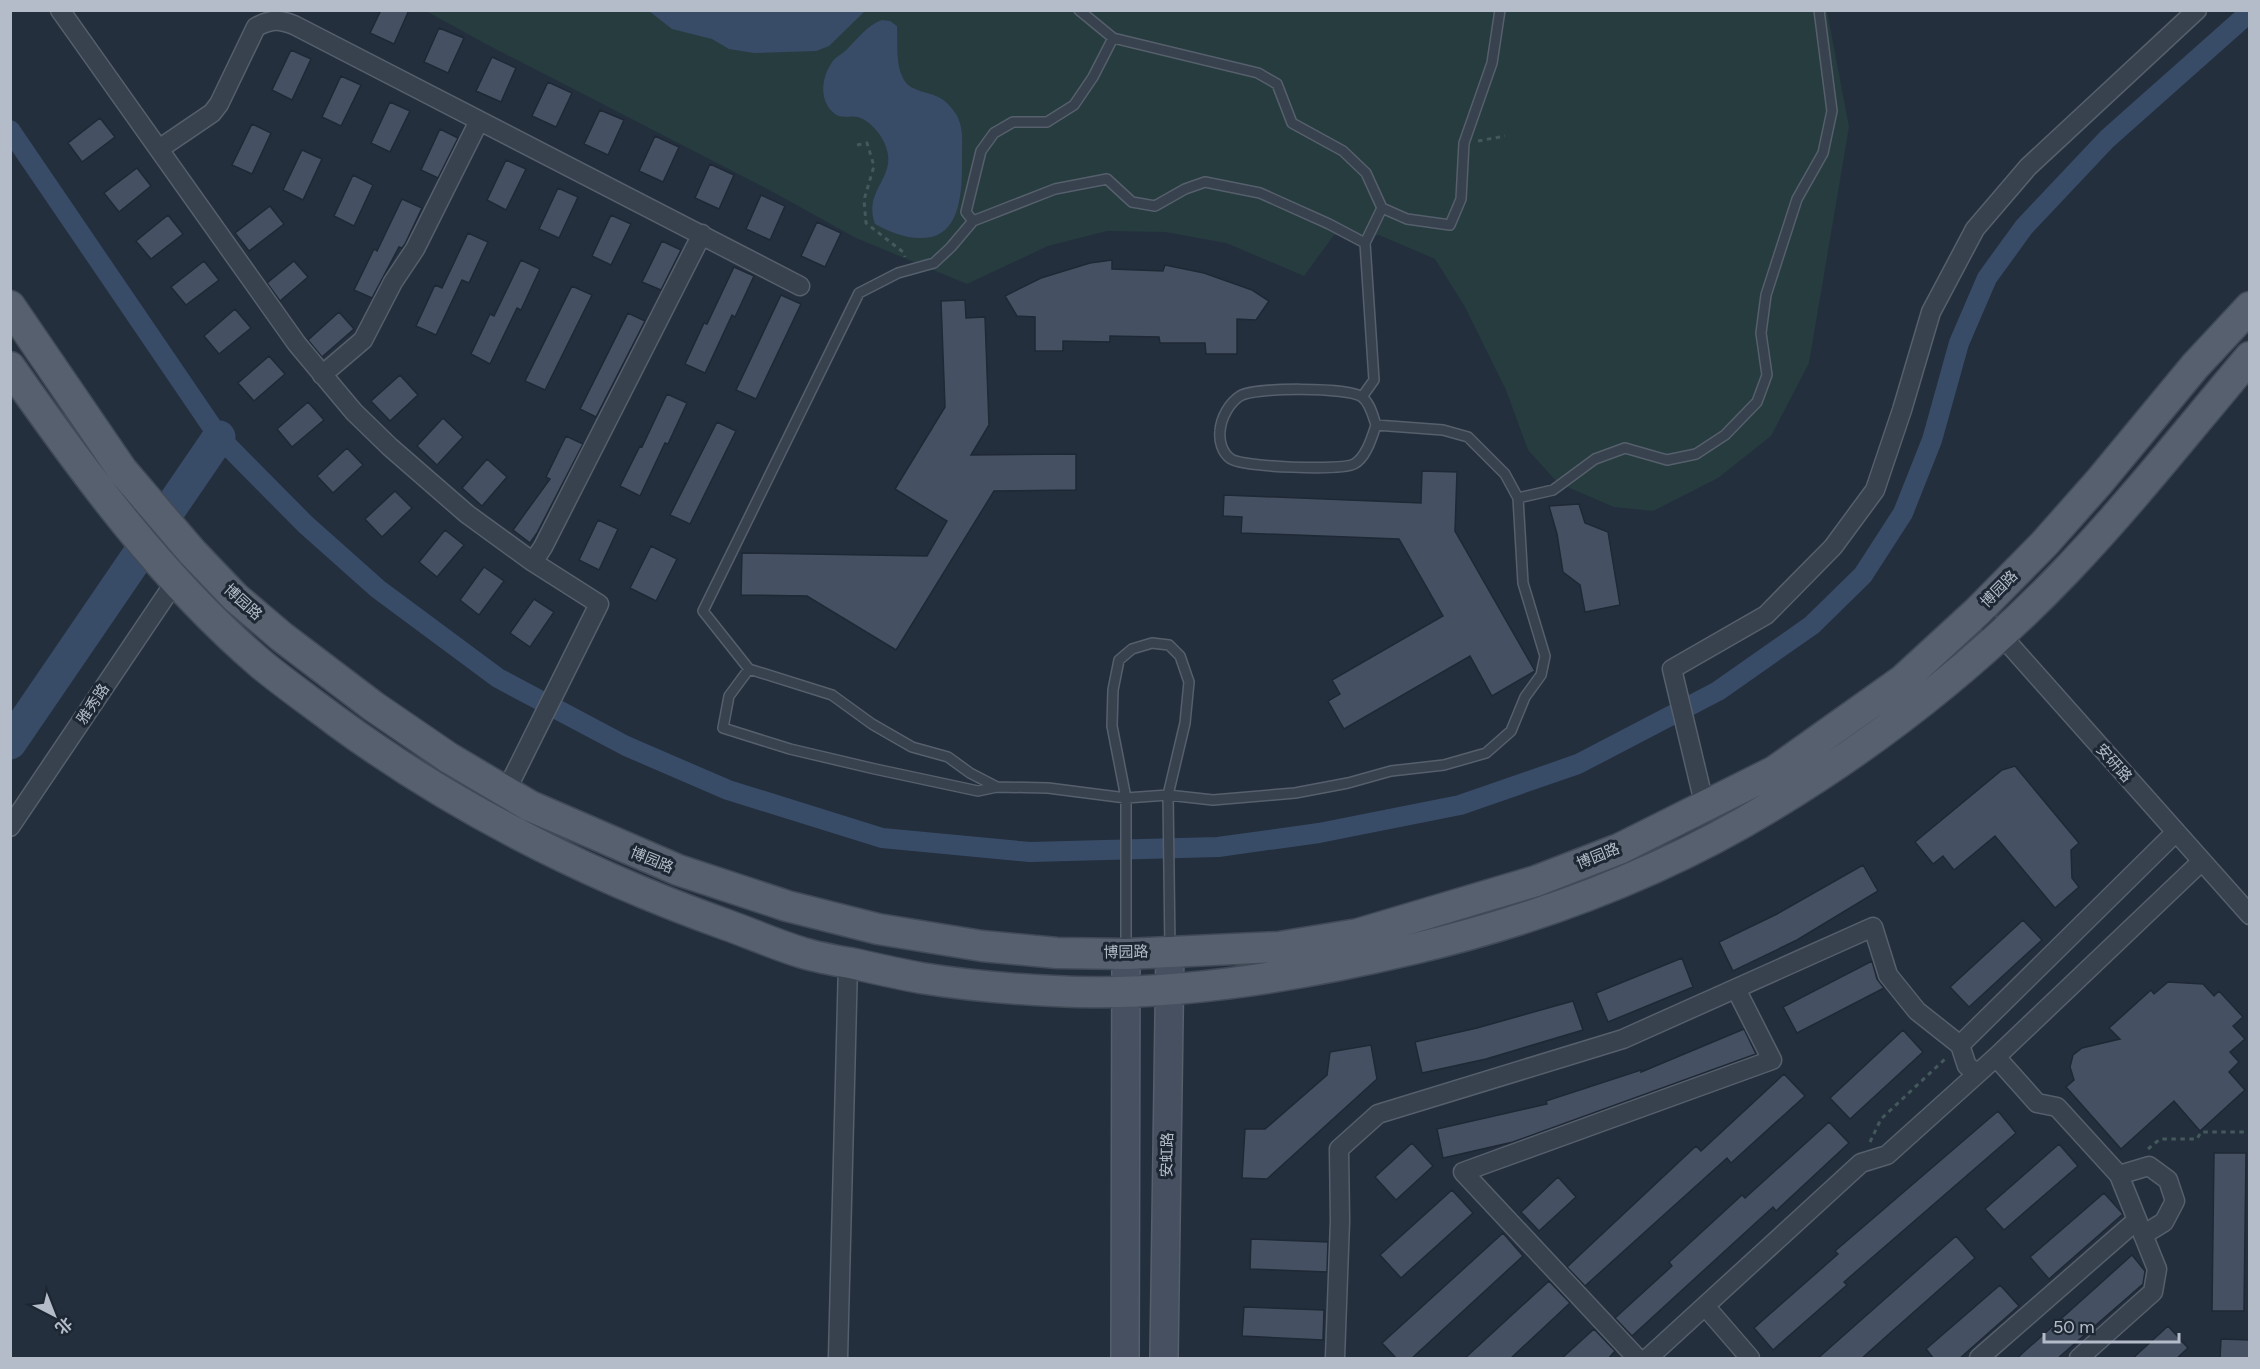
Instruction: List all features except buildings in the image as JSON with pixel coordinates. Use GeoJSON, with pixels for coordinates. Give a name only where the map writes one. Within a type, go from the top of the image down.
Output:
{"type":"FeatureCollection","features":[{"type":"Feature","properties":{"kind":"main road","name":"博园路"},"geometry":{"type":"LineString","coordinates":[[10,306],[122,470],[192,552],[235,597],[328,671],[440,752],[530,806],[678,870],[787,906],[878,929],[982,946],[1057,953],[1126,954],[1279,947],[1358,934],[1536,881],[1619,849],[1774,771],[1903,680],[1977,612],[2044,544],[2099,482],[2195,366],[2250,307]]}},
{"type":"Feature","properties":{"kind":"main road"},"geometry":{"type":"LineString","coordinates":[[10,367],[104,497],[175,582],[264,667],[365,742],[436,790],[588,870],[660,901],[808,954],[923,979],[1058,992],[1170,990],[1351,964],[1464,937],[1623,883],[1701,846],[1802,787],[1878,735],[1948,682],[2001,635],[2065,572],[2133,497],[2250,357]]}},
{"type":"Feature","properties":{"kind":"main road","name":"安虹路"},"geometry":{"type":"LineString","coordinates":[[1164,1359],[1170,951]]}},
{"type":"Feature","properties":{"kind":"main road"},"geometry":{"type":"LineString","coordinates":[[1125,1359],[1126,954]]}},
{"type":"Feature","properties":{"kind":"street"},"geometry":{"type":"LineString","coordinates":[[60,10],[297,344],[354,412],[390,447],[467,514],[533,562],[598,604],[506,791]]}},
{"type":"Feature","properties":{"kind":"street"},"geometry":{"type":"LineString","coordinates":[[1705,807],[1672,669],[1766,615],[1833,547],[1875,490],[1931,312],[1975,229],[2028,167],[2197,10]]}},
{"type":"Feature","properties":{"kind":"street"},"geometry":{"type":"LineString","coordinates":[[159,149],[212,113],[219,105],[256,27],[267,21],[280,19],[800,286]]}},
{"type":"Feature","properties":{"kind":"street"},"geometry":{"type":"LineString","coordinates":[[322,375],[363,340],[393,282],[415,249],[479,121]]}},
{"type":"Feature","properties":{"kind":"street"},"geometry":{"type":"LineString","coordinates":[[533,562],[627,385],[702,234]]}},
{"type":"Feature","properties":{"kind":"street","name":"雅秀路"},"geometry":{"type":"LineString","coordinates":[[10,827],[175,582]]}},
{"type":"Feature","properties":{"kind":"street","name":"安研路"},"geometry":{"type":"LineString","coordinates":[[1977,612],[2001,635],[2250,915]]}},
{"type":"Feature","properties":{"kind":"street"},"geometry":{"type":"LineString","coordinates":[[1960,1045],[2176,832]]}},
{"type":"Feature","properties":{"kind":"street"},"geometry":{"type":"LineString","coordinates":[[1648,1359],[1861,1163],[1887,1155],[1996,1057],[2202,861]]}},
{"type":"Feature","properties":{"kind":"street"},"geometry":{"type":"LineString","coordinates":[[1335,1359],[1340,1221],[1339,1149],[1378,1114],[1623,1040],[1873,927],[1888,975],[1917,1011],[1960,1045],[1967,1066],[1978,1073]]}},
{"type":"Feature","properties":{"kind":"street"},"geometry":{"type":"LineString","coordinates":[[838,1359],[848,963]]}},
{"type":"Feature","properties":{"kind":"street"},"geometry":{"type":"LineString","coordinates":[[1637,1359],[1463,1172],[1772,1060],[1736,989]]}},
{"type":"Feature","properties":{"kind":"street"},"geometry":{"type":"LineString","coordinates":[[1996,1057],[2037,1103],[2057,1107],[2119,1175],[2157,1269],[2153,1292],[2079,1359]]}},
{"type":"Feature","properties":{"kind":"street"},"geometry":{"type":"LineString","coordinates":[[1979,1359],[2140,1228],[2164,1221],[2175,1201],[2168,1180],[2149,1166],[2119,1175]]}},
{"type":"Feature","properties":{"kind":"street"},"geometry":{"type":"LineString","coordinates":[[1705,1306],[1750,1359]]}},
{"type":"Feature","properties":{"kind":"lane"},"geometry":{"type":"LineString","coordinates":[[1079,10],[1113,38],[1258,73],[1277,84],[1292,123],[1343,151],[1366,173],[1382,208],[1407,219],[1450,225],[1461,199],[1464,143],[1492,63],[1500,10]]}},
{"type":"Feature","properties":{"kind":"lane"},"geometry":{"type":"LineString","coordinates":[[1518,498],[1553,490],[1595,459],[1625,448],[1667,460],[1696,454],[1725,435],[1757,402],[1767,375],[1761,333],[1766,295],[1797,199],[1823,153],[1832,111],[1819,10]]}},
{"type":"Feature","properties":{"kind":"lane"},"geometry":{"type":"LineString","coordinates":[[973,221],[966,212],[981,152],[994,133],[1013,123],[1047,122],[1074,105],[1093,77],[1113,38]]}},
{"type":"Feature","properties":{"kind":"lane"},"geometry":{"type":"LineString","coordinates":[[997,787],[970,773],[948,757],[912,747],[872,724],[831,695],[749,669],[703,611],[859,293],[898,273],[934,263],[973,221],[1055,189],[1107,179],[1132,202],[1155,206],[1185,189],[1205,182],[1260,193],[1365,243]]}},
{"type":"Feature","properties":{"kind":"lane"},"geometry":{"type":"LineString","coordinates":[[1362,397],[1374,380],[1365,243],[1382,208]]}},
{"type":"Feature","properties":{"kind":"lane"},"geometry":{"type":"LineString","coordinates":[[1302,389],[1349,392],[1362,397],[1371,409],[1376,425],[1364,453],[1355,464],[1334,468],[1246,464],[1232,459],[1222,450],[1220,432],[1225,412],[1240,395],[1258,391],[1302,389]]}},
{"type":"Feature","properties":{"kind":"lane"},"geometry":{"type":"LineString","coordinates":[[749,669],[729,696],[723,728],[790,749],[874,770],[978,791],[997,787],[1048,788],[1126,798],[1168,795],[1213,800],[1295,793],[1348,783],[1391,771],[1444,765],[1486,753],[1510,731],[1525,698],[1541,675],[1545,656],[1523,583],[1518,498],[1505,474],[1468,437],[1443,430],[1376,425]]}},
{"type":"Feature","properties":{"kind":"lane"},"geometry":{"type":"LineString","coordinates":[[1126,954],[1126,798],[1112,726],[1113,690],[1119,660],[1132,649],[1152,643],[1169,645],[1180,656],[1189,681],[1185,723],[1168,795],[1170,951]]}},
{"type":"Feature","properties":{"kind":"path"},"geometry":{"type":"LineString","coordinates":[[1464,143],[1505,136]]}},
{"type":"Feature","properties":{"kind":"path"},"geometry":{"type":"LineString","coordinates":[[857,145],[867,143],[874,166],[864,200],[866,223],[903,252],[910,270]]}},
{"type":"Feature","properties":{"kind":"path"},"geometry":{"type":"LineString","coordinates":[[1861,1163],[1881,1119],[1960,1045]]}},
{"type":"Feature","properties":{"kind":"path"},"geometry":{"type":"LineString","coordinates":[[2119,1175],[2160,1139],[2197,1140],[2201,1132],[2250,1132]]}},
{"type":"Feature","properties":{"kind":"green space"},"geometry":{"type":"Polygon","coordinates":[[[426,11],[1827,11],[1849,127],[1809,363],[1771,436],[1718,478],[1653,511],[1614,507],[1558,483],[1528,450],[1506,390],[1465,307],[1435,259],[1379,235],[1334,235],[1304,276],[1226,243],[1165,232],[1107,231],[1048,246],[967,284],[856,238],[773,192],[426,11]]]}},
{"type":"Feature","properties":{"kind":"water"},"geometry":{"type":"Polygon","coordinates":[[[649,11],[865,11],[829,46],[816,51],[754,53],[729,49],[712,39],[672,29],[649,11]]]}},
{"type":"Feature","properties":{"kind":"water"},"geometry":{"type":"Polygon","coordinates":[[[882,20],[890,21],[897,26],[898,61],[904,80],[911,87],[944,101],[956,114],[960,125],[962,168],[959,204],[949,225],[942,233],[931,237],[916,238],[902,235],[875,224],[872,213],[873,203],[887,169],[888,160],[883,140],[868,122],[858,117],[835,114],[824,97],[825,76],[832,62],[866,30],[882,20]]]}},
{"type":"Feature","properties":{"kind":"waterway"},"geometry":{"type":"LineString","coordinates":[[10,130],[219,437],[305,524],[378,589],[498,678],[626,746],[728,790],[882,838],[1030,852],[1218,847],[1319,833],[1460,805],[1578,764],[1718,691],[1812,625],[1863,575],[1903,513],[1932,440],[1959,343],[1987,278],[2024,227],[2107,139],[2250,12]]}},
{"type":"Feature","properties":{"kind":"waterway"},"geometry":{"type":"LineString","coordinates":[[10,743],[219,437]]}}]}
